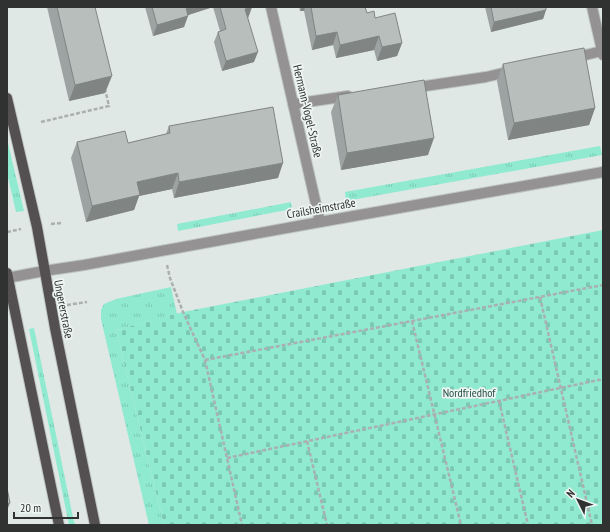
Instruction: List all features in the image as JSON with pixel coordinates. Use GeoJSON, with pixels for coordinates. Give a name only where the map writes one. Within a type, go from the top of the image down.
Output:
{"type":"FeatureCollection","features":[{"type":"Feature","properties":{"kind":"main road","name":"Ungererstraße"},"geometry":{"type":"LineString","coordinates":[[7,98],[36,227],[95,525]]}},
{"type":"Feature","properties":{"kind":"main road"},"geometry":{"type":"LineString","coordinates":[[7,276],[58,525]]}},
{"type":"Feature","properties":{"kind":"street","name":"Hermann-Vogel-Straße"},"geometry":{"type":"LineString","coordinates":[[271,7],[320,222]]}},
{"type":"Feature","properties":{"kind":"street"},"geometry":{"type":"LineString","coordinates":[[563,60],[602,53],[592,7]]}},
{"type":"Feature","properties":{"kind":"street"},"geometry":{"type":"LineString","coordinates":[[401,89],[486,77],[525,68]]}},
{"type":"Feature","properties":{"kind":"street"},"geometry":{"type":"LineString","coordinates":[[293,104],[355,96]]}},
{"type":"Feature","properties":{"kind":"street","name":"Crailsheimstraße"},"geometry":{"type":"LineString","coordinates":[[7,276],[84,265],[603,172]]}},
{"type":"Feature","properties":{"kind":"path"},"geometry":{"type":"LineString","coordinates":[[41,122],[109,106],[104,83]]}},
{"type":"Feature","properties":{"kind":"path"},"geometry":{"type":"LineString","coordinates":[[163,250],[170,278],[180,306],[205,360],[242,525]]}},
{"type":"Feature","properties":{"kind":"path"},"geometry":{"type":"LineString","coordinates":[[205,360],[603,285]]}},
{"type":"Feature","properties":{"kind":"path"},"geometry":{"type":"LineString","coordinates":[[540,297],[592,525]]}},
{"type":"Feature","properties":{"kind":"path"},"geometry":{"type":"LineString","coordinates":[[412,321],[461,525]]}},
{"type":"Feature","properties":{"kind":"path"},"geometry":{"type":"LineString","coordinates":[[227,458],[603,379]]}},
{"type":"Feature","properties":{"kind":"path"},"geometry":{"type":"LineString","coordinates":[[499,401],[528,525]]}},
{"type":"Feature","properties":{"kind":"path"},"geometry":{"type":"LineString","coordinates":[[307,441],[327,525]]}},
{"type":"Feature","properties":{"kind":"green space"},"geometry":{"type":"Polygon","coordinates":[[[7,139],[24,211],[16,212],[7,173],[7,139]]]}},
{"type":"Feature","properties":{"kind":"green space"},"geometry":{"type":"Polygon","coordinates":[[[600,146],[602,155],[346,201],[345,192],[600,146]]]}},
{"type":"Feature","properties":{"kind":"green space"},"geometry":{"type":"Polygon","coordinates":[[[291,202],[292,209],[178,231],[177,224],[291,202]]]}},
{"type":"Feature","properties":{"kind":"green space","name":"Nordfriedhof"},"geometry":{"type":"Polygon","coordinates":[[[603,230],[603,525],[164,525],[116,330],[183,312],[603,230]]]}},
{"type":"Feature","properties":{"kind":"green space"},"geometry":{"type":"Polygon","coordinates":[[[171,287],[177,314],[116,330],[164,525],[149,525],[101,319],[101,310],[104,304],[116,299],[171,287]]]}},
{"type":"Feature","properties":{"kind":"green space"},"geometry":{"type":"Polygon","coordinates":[[[34,328],[74,522],[76,525],[69,525],[29,329],[34,328]]]}},
{"type":"Feature","properties":{"kind":"building"},"geometry":{"type":"Polygon","coordinates":[[[57,7],[95,7],[112,76],[75,85],[57,7]]]}},
{"type":"Feature","properties":{"kind":"building"},"geometry":{"type":"Polygon","coordinates":[[[152,7],[186,7],[188,16],[157,25],[152,7]]]}},
{"type":"Feature","properties":{"kind":"building"},"geometry":{"type":"Polygon","coordinates":[[[220,7],[252,7],[245,9],[258,52],[226,61],[218,32],[226,29],[220,7]]]}},
{"type":"Feature","properties":{"kind":"building"},"geometry":{"type":"Polygon","coordinates":[[[311,7],[365,7],[367,13],[374,11],[375,18],[395,13],[402,43],[382,47],[379,36],[340,45],[337,32],[316,36],[311,7]]]}},
{"type":"Feature","properties":{"kind":"building"},"geometry":{"type":"Polygon","coordinates":[[[491,7],[546,7],[546,10],[494,22],[491,7]]]}},
{"type":"Feature","properties":{"kind":"building"},"geometry":{"type":"Polygon","coordinates":[[[584,48],[595,108],[514,123],[503,64],[584,48]]]}},
{"type":"Feature","properties":{"kind":"building"},"geometry":{"type":"Polygon","coordinates":[[[424,80],[434,138],[347,153],[338,95],[424,80]]]}},
{"type":"Feature","properties":{"kind":"building"},"geometry":{"type":"Polygon","coordinates":[[[273,107],[283,163],[179,182],[178,173],[137,182],[140,195],[92,206],[77,142],[125,131],[128,143],[170,133],[169,126],[273,107]]]}},
{"type":"Feature","properties":{"kind":"building"},"geometry":{"type":"Polygon","coordinates":[[[7,488],[10,503],[7,504],[7,488]]]}}]}
